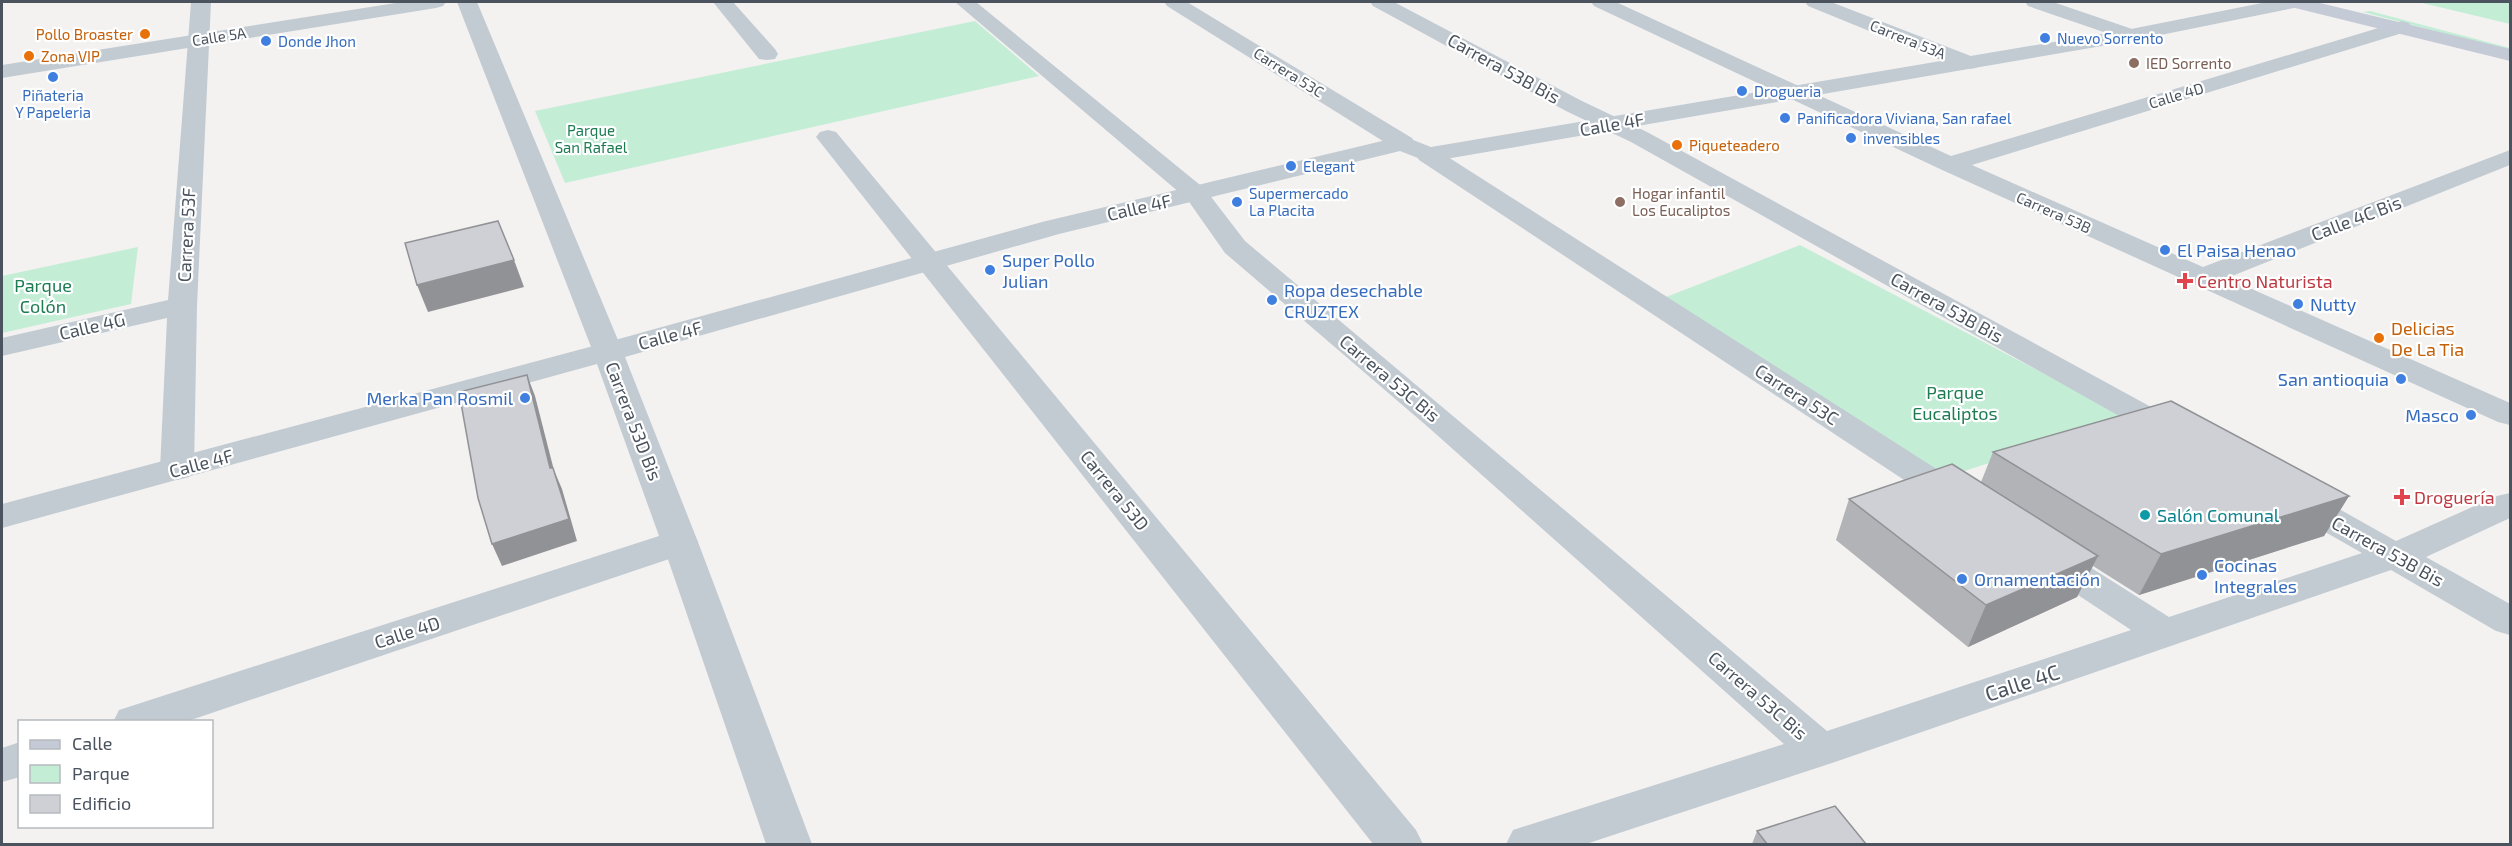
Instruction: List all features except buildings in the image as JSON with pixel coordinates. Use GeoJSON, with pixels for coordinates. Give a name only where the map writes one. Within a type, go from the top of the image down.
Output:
{"type":"FeatureCollection","features":[{"type":"Feature","properties":{"kind":"main road"},"geometry":{"type":"LineString","coordinates":[[2294,2],[2511,55]]}},
{"type":"Feature","properties":{"kind":"main road"},"geometry":{"type":"LineString","coordinates":[[2359,2],[2511,38]]}},
{"type":"Feature","properties":{"kind":"street","name":"Carrera 53F"},"geometry":{"type":"LineString","coordinates":[[177,469],[182,306],[201,2]]}},
{"type":"Feature","properties":{"kind":"street","name":"Calle 5A"},"geometry":{"type":"LineString","coordinates":[[2,72],[436,2]]}},
{"type":"Feature","properties":{"kind":"street","name":"Carrera 53D Bis"},"geometry":{"type":"LineString","coordinates":[[467,2],[608,352],[680,542],[789,844]]}},
{"type":"Feature","properties":{"kind":"street"},"geometry":{"type":"LineString","coordinates":[[723,2],[767,54]]}},
{"type":"Feature","properties":{"kind":"street","name":"Carrera 53C Bis"},"geometry":{"type":"LineString","coordinates":[[965,2],[1196,194],[1235,247],[1440,420],[1820,750]]}},
{"type":"Feature","properties":{"kind":"street","name":"Carrera 53C"},"geometry":{"type":"LineString","coordinates":[[1174,2],[1415,149],[1986,517]]}},
{"type":"Feature","properties":{"kind":"street","name":"Carrera 53B Bis"},"geometry":{"type":"LineString","coordinates":[[1380,2],[1612,124],[2200,447]]}},
{"type":"Feature","properties":{"kind":"street","name":"Carrera 53B"},"geometry":{"type":"LineString","coordinates":[[1601,2],[1949,164],[2511,416]]}},
{"type":"Feature","properties":{"kind":"street","name":"Carrera 53A"},"geometry":{"type":"LineString","coordinates":[[1815,2],[1968,63]]}},
{"type":"Feature","properties":{"kind":"street"},"geometry":{"type":"LineString","coordinates":[[2035,2],[2130,35]]}},
{"type":"Feature","properties":{"kind":"street","name":"Calle 4F"},"geometry":{"type":"LineString","coordinates":[[2,516],[1128,208],[1415,149],[1612,124],[1798,93],[2130,35],[2294,2]]}},
{"type":"Feature","properties":{"kind":"street","name":"Calle 4D"},"geometry":{"type":"LineString","coordinates":[[1949,164],[2402,27]]}},
{"type":"Feature","properties":{"kind":"street","name":"Carrera 53D"},"geometry":{"type":"LineString","coordinates":[[828,137],[1400,844]]}},
{"type":"Feature","properties":{"kind":"street","name":"Calle 4C Bis"},"geometry":{"type":"LineString","coordinates":[[2201,278],[2511,157]]}},
{"type":"Feature","properties":{"kind":"street","name":"Calle 4G"},"geometry":{"type":"LineString","coordinates":[[2,346],[182,306]]}},
{"type":"Feature","properties":{"kind":"street","name":"Carrera 53B Bis"},"geometry":{"type":"LineString","coordinates":[[2272,487],[2397,555],[2511,621]]}},
{"type":"Feature","properties":{"kind":"street","name":"Calle 4C"},"geometry":{"type":"LineString","coordinates":[[1529,844],[1820,750],[2397,555],[2511,504]]}},
{"type":"Feature","properties":{"kind":"street","name":"Calle 4D"},"geometry":{"type":"LineString","coordinates":[[140,720],[680,542]]}},
{"type":"Feature","properties":{"kind":"street"},"geometry":{"type":"LineString","coordinates":[[2026,543],[2166,634]]}},
{"type":"Feature","properties":{"kind":"street"},"geometry":{"type":"LineString","coordinates":[[2,765],[18,760]]}},
{"type":"Feature","properties":{"kind":"green space"},"geometry":{"type":"Polygon","coordinates":[[[2418,2],[2510,2],[2510,24],[2418,2]]]}},
{"type":"Feature","properties":{"kind":"green space"},"geometry":{"type":"Polygon","coordinates":[[[2370,11],[2510,48],[2510,51],[2363,12],[2370,11]]]}},
{"type":"Feature","properties":{"kind":"green space","name":"Parque San Rafael"},"geometry":{"type":"Polygon","coordinates":[[[975,21],[1039,76],[565,183],[535,111],[975,21]]]}},
{"type":"Feature","properties":{"kind":"green space","name":"Parque Eucaliptos"},"geometry":{"type":"Polygon","coordinates":[[[1800,245],[2130,419],[1945,477],[1666,297],[1800,245]]]}},
{"type":"Feature","properties":{"kind":"green space","name":"Parque Colón"},"geometry":{"type":"Polygon","coordinates":[[[138,247],[131,304],[2,333],[2,276],[138,247]]]}},
{"type":"Feature","properties":{"kind":"place","name":"Pollo Broaster"},"geometry":{"type":"Point","coordinates":[145,34]}},
{"type":"Feature","properties":{"kind":"place","name":"Nuevo Sorrento"},"geometry":{"type":"Point","coordinates":[2045,38]}},
{"type":"Feature","properties":{"kind":"place","name":"Donde Jhon"},"geometry":{"type":"Point","coordinates":[266,41]}},
{"type":"Feature","properties":{"kind":"place","name":"Zona VIP"},"geometry":{"type":"Point","coordinates":[29,56]}},
{"type":"Feature","properties":{"kind":"place","name":"IED Sorrento"},"geometry":{"type":"Point","coordinates":[2134,63]}},
{"type":"Feature","properties":{"kind":"place","name":"Piñateria Y Papeleria"},"geometry":{"type":"Point","coordinates":[53,77]}},
{"type":"Feature","properties":{"kind":"place","name":"Drogueria"},"geometry":{"type":"Point","coordinates":[1742,91]}},
{"type":"Feature","properties":{"kind":"place","name":"Panificadora Viviana, San rafael"},"geometry":{"type":"Point","coordinates":[1785,118]}},
{"type":"Feature","properties":{"kind":"place","name":"invensibles"},"geometry":{"type":"Point","coordinates":[1851,138]}},
{"type":"Feature","properties":{"kind":"place","name":"Piqueteadero"},"geometry":{"type":"Point","coordinates":[1677,145]}},
{"type":"Feature","properties":{"kind":"place","name":"Elegant"},"geometry":{"type":"Point","coordinates":[1291,166]}},
{"type":"Feature","properties":{"kind":"place","name":"Supermercado La Placita"},"geometry":{"type":"Point","coordinates":[1237,202]}},
{"type":"Feature","properties":{"kind":"place","name":"Hogar infantil Los Eucaliptos"},"geometry":{"type":"Point","coordinates":[1620,202]}},
{"type":"Feature","properties":{"kind":"place","name":"El Paisa Henao"},"geometry":{"type":"Point","coordinates":[2165,250]}},
{"type":"Feature","properties":{"kind":"place","name":"Super Pollo Julian"},"geometry":{"type":"Point","coordinates":[990,270]}},
{"type":"Feature","properties":{"kind":"place","name":"Centro Naturista"},"geometry":{"type":"Point","coordinates":[2185,281]}},
{"type":"Feature","properties":{"kind":"place","name":"Ropa desechable CRUZTEX"},"geometry":{"type":"Point","coordinates":[1272,300]}},
{"type":"Feature","properties":{"kind":"place","name":"Nutty"},"geometry":{"type":"Point","coordinates":[2298,304]}},
{"type":"Feature","properties":{"kind":"place","name":"Delicias De La Tia"},"geometry":{"type":"Point","coordinates":[2379,338]}},
{"type":"Feature","properties":{"kind":"place","name":"San antioquia"},"geometry":{"type":"Point","coordinates":[2401,379]}},
{"type":"Feature","properties":{"kind":"place","name":"Merka Pan Rosmil"},"geometry":{"type":"Point","coordinates":[525,398]}},
{"type":"Feature","properties":{"kind":"place","name":"Masco"},"geometry":{"type":"Point","coordinates":[2471,415]}},
{"type":"Feature","properties":{"kind":"place","name":"Droguería"},"geometry":{"type":"Point","coordinates":[2402,497]}},
{"type":"Feature","properties":{"kind":"place","name":"Salón Comunal"},"geometry":{"type":"Point","coordinates":[2145,515]}},
{"type":"Feature","properties":{"kind":"place","name":"Cocinas Integrales"},"geometry":{"type":"Point","coordinates":[2202,575]}},
{"type":"Feature","properties":{"kind":"place","name":"Ornamentación"},"geometry":{"type":"Point","coordinates":[1962,579]}}]}
